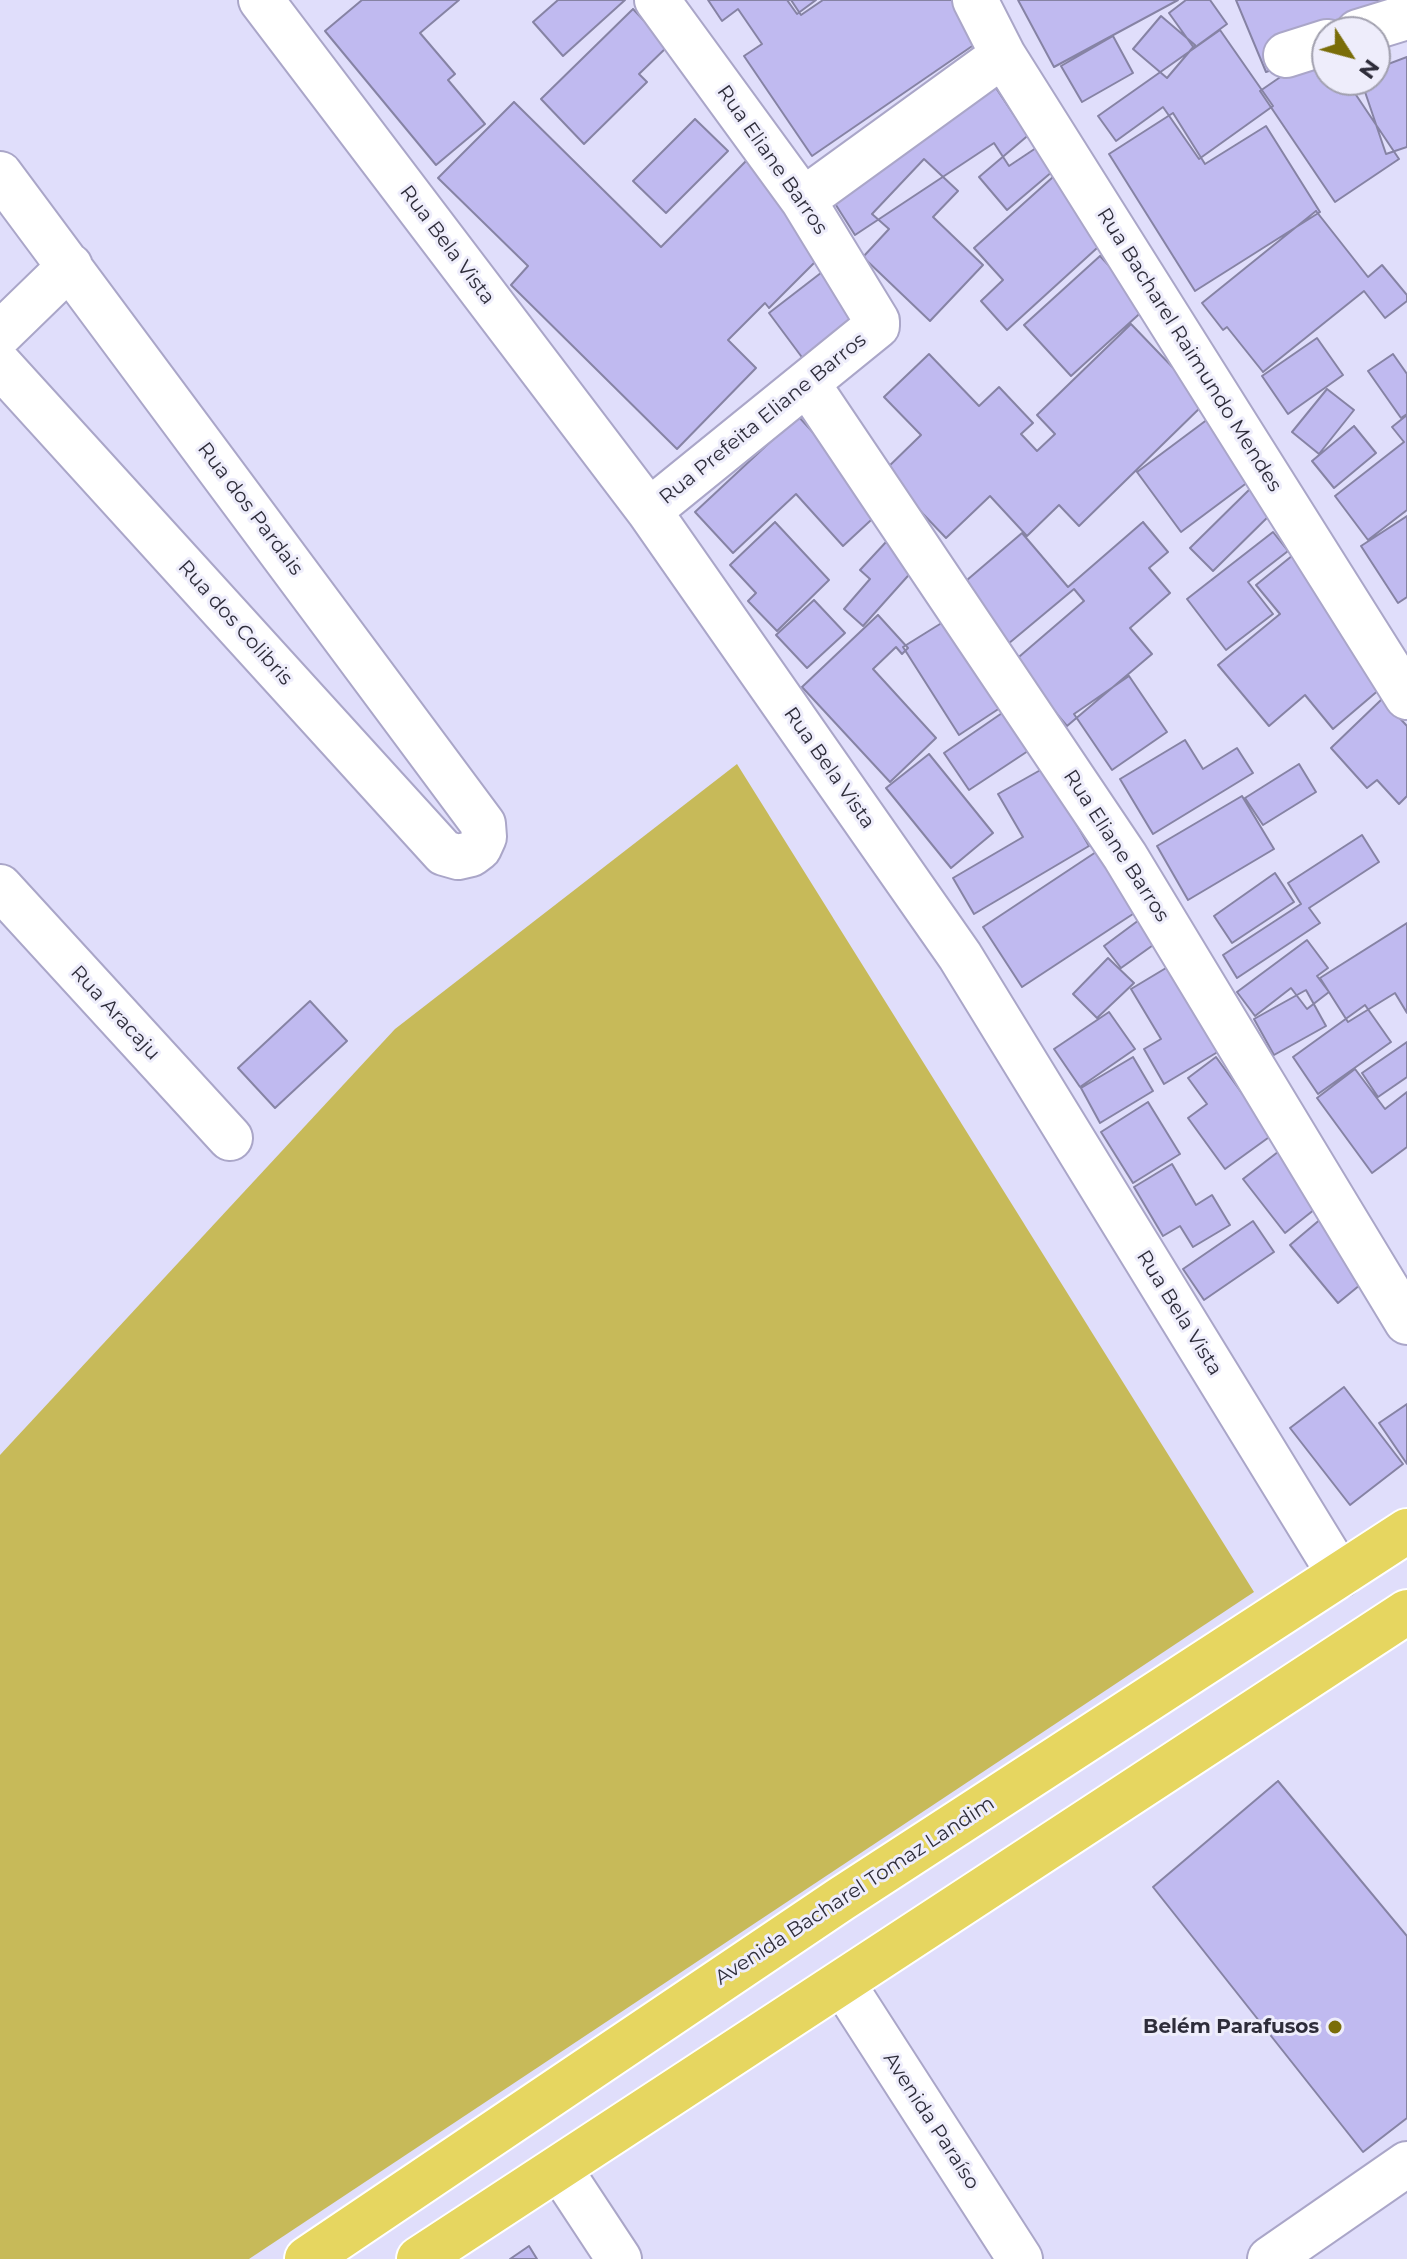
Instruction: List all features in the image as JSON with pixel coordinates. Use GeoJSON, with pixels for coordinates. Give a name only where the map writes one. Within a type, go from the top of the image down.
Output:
{"type":"FeatureCollection","features":[{"type":"Feature","properties":{"kind":"highway","name":"Avenida Bacharel Tomaz Landim"},"geometry":{"type":"LineString","coordinates":[[307,2259],[841,1899],[1407,1531]]}},
{"type":"Feature","properties":{"kind":"highway"},"geometry":{"type":"LineString","coordinates":[[419,2259],[1407,1612]]}},
{"type":"Feature","properties":{"kind":"street","name":"Rua Bela Vista"},"geometry":{"type":"LineString","coordinates":[[261,0],[649,511],[960,956],[1340,1575]]}},
{"type":"Feature","properties":{"kind":"street","name":"Rua Eliane Barros"},"geometry":{"type":"LineString","coordinates":[[657,0],[803,200],[877,321],[877,326]]}},
{"type":"Feature","properties":{"kind":"street","name":"Rua Bacharel Raimundo Mendes"},"geometry":{"type":"LineString","coordinates":[[975,0],[1003,55],[1407,697]]}},
{"type":"Feature","properties":{"kind":"street"},"geometry":{"type":"LineString","coordinates":[[1286,55],[1311,47]]}},
{"type":"Feature","properties":{"kind":"street"},"geometry":{"type":"LineString","coordinates":[[803,200],[1003,55]]}},
{"type":"Feature","properties":{"kind":"street","name":"Rua dos Pardais"},"geometry":{"type":"LineString","coordinates":[[0,174],[483,824],[484,837],[479,848]]}},
{"type":"Feature","properties":{"kind":"street"},"geometry":{"type":"LineString","coordinates":[[0,334],[70,266]]}},
{"type":"Feature","properties":{"kind":"street","name":"Rua Prefeita Eliane Barros"},"geometry":{"type":"LineString","coordinates":[[649,511],[877,326]]}},
{"type":"Feature","properties":{"kind":"street","name":"Rua dos Colibris"},"geometry":{"type":"LineString","coordinates":[[0,365],[444,853],[458,857],[479,848]]}},
{"type":"Feature","properties":{"kind":"street","name":"Rua Eliane Barros"},"geometry":{"type":"LineString","coordinates":[[807,383],[1125,856],[1407,1322]]}},
{"type":"Feature","properties":{"kind":"street","name":"Rua Aracaju"},"geometry":{"type":"LineString","coordinates":[[0,887],[230,1138]]}},
{"type":"Feature","properties":{"kind":"street","name":"Avenida Paraíso"},"geometry":{"type":"LineString","coordinates":[[843,1984],[1020,2259]]}},
{"type":"Feature","properties":{"kind":"street"},"geometry":{"type":"LineString","coordinates":[[1270,2259],[1407,2164]]}},
{"type":"Feature","properties":{"kind":"street"},"geometry":{"type":"LineString","coordinates":[[559,2168],[619,2259]]}},
{"type":"Feature","properties":{"kind":"shaded area"},"geometry":{"type":"Polygon","coordinates":[[[737,764],[1254,1592],[249,2259],[0,2259],[0,1455],[395,1029],[737,764]]]}},
{"type":"Feature","properties":{"kind":"building"},"geometry":{"type":"Polygon","coordinates":[[[362,0],[459,0],[420,33],[455,74],[448,80],[485,124],[436,165],[325,31],[362,0]]]}},
{"type":"Feature","properties":{"kind":"building"},"geometry":{"type":"Polygon","coordinates":[[[558,0],[625,0],[563,56],[533,22],[558,0]]]}},
{"type":"Feature","properties":{"kind":"building"},"geometry":{"type":"Polygon","coordinates":[[[708,0],[791,0],[801,15],[823,0],[954,0],[981,40],[812,156],[744,56],[762,44],[738,9],[722,21],[708,0]]]}},
{"type":"Feature","properties":{"kind":"building"},"geometry":{"type":"Polygon","coordinates":[[[787,0],[816,0],[797,14],[787,0]]]}},
{"type":"Feature","properties":{"kind":"building"},"geometry":{"type":"Polygon","coordinates":[[[1018,0],[1178,0],[1054,67],[1018,0]]]}},
{"type":"Feature","properties":{"kind":"building"},"geometry":{"type":"Polygon","coordinates":[[[1186,0],[1210,0],[1227,24],[1194,48],[1169,13],[1186,0]]]}},
{"type":"Feature","properties":{"kind":"building"},"geometry":{"type":"Polygon","coordinates":[[[1236,0],[1407,0],[1381,16],[1311,16],[1311,56],[1266,72],[1236,0]]]}},
{"type":"Feature","properties":{"kind":"building"},"geometry":{"type":"Polygon","coordinates":[[[633,9],[668,46],[639,74],[647,82],[584,144],[541,99],[633,9]]]}},
{"type":"Feature","properties":{"kind":"building"},"geometry":{"type":"Polygon","coordinates":[[[1161,16],[1195,45],[1167,78],[1133,49],[1161,16]]]}},
{"type":"Feature","properties":{"kind":"building"},"geometry":{"type":"Polygon","coordinates":[[[1220,30],[1273,106],[1199,159],[1163,107],[1116,141],[1098,116],[1220,30]]]}},
{"type":"Feature","properties":{"kind":"building"},"geometry":{"type":"Polygon","coordinates":[[[1113,36],[1133,73],[1082,102],[1061,66],[1113,36]]]}},
{"type":"Feature","properties":{"kind":"building"},"geometry":{"type":"Polygon","coordinates":[[[1311,56],[1311,96],[1357,96],[1399,159],[1335,202],[1260,91],[1311,56]]]}},
{"type":"Feature","properties":{"kind":"building"},"geometry":{"type":"Polygon","coordinates":[[[1407,57],[1407,147],[1386,154],[1366,96],[1391,96],[1391,63],[1407,57]]]}},
{"type":"Feature","properties":{"kind":"building"},"geometry":{"type":"Polygon","coordinates":[[[992,82],[1036,148],[1009,166],[994,143],[855,235],[827,191],[992,82]]]}},
{"type":"Feature","properties":{"kind":"building"},"geometry":{"type":"Polygon","coordinates":[[[514,102],[661,247],[747,160],[832,245],[769,308],[765,303],[728,340],[756,368],[677,449],[511,285],[528,266],[438,178],[514,102]]]}},
{"type":"Feature","properties":{"kind":"building"},"geometry":{"type":"Polygon","coordinates":[[[1173,113],[1205,164],[1266,126],[1320,212],[1195,291],[1109,154],[1173,113]]]}},
{"type":"Feature","properties":{"kind":"building"},"geometry":{"type":"Polygon","coordinates":[[[695,119],[728,151],[666,213],[633,181],[695,119]]]}},
{"type":"Feature","properties":{"kind":"building"},"geometry":{"type":"Polygon","coordinates":[[[1038,127],[1066,160],[1007,210],[979,177],[1038,127]]]}},
{"type":"Feature","properties":{"kind":"building"},"geometry":{"type":"Polygon","coordinates":[[[924,159],[958,191],[933,217],[983,265],[930,321],[863,257],[889,229],[872,214],[924,159]]]}},
{"type":"Feature","properties":{"kind":"building"},"geometry":{"type":"Polygon","coordinates":[[[1053,177],[1108,238],[1007,330],[981,301],[1003,280],[974,248],[1053,177]]]}},
{"type":"Feature","properties":{"kind":"building"},"geometry":{"type":"Polygon","coordinates":[[[1316,211],[1368,277],[1382,265],[1407,295],[1407,301],[1385,318],[1364,291],[1263,372],[1227,327],[1223,330],[1202,303],[1316,211]]]}},
{"type":"Feature","properties":{"kind":"building"},"geometry":{"type":"Polygon","coordinates":[[[1100,256],[1147,307],[1071,376],[1024,325],[1100,256]]]}},
{"type":"Feature","properties":{"kind":"building"},"geometry":{"type":"Polygon","coordinates":[[[826,269],[862,316],[804,360],[769,313],[826,269]]]}},
{"type":"Feature","properties":{"kind":"building"},"geometry":{"type":"Polygon","coordinates":[[[1131,324],[1206,402],[1079,526],[1059,505],[1027,536],[990,496],[946,538],[883,472],[921,435],[884,397],[929,354],[979,406],[999,387],[1033,423],[1021,434],[1037,451],[1055,434],[1037,415],[1131,324]]]}},
{"type":"Feature","properties":{"kind":"building"},"geometry":{"type":"Polygon","coordinates":[[[1317,338],[1343,375],[1288,414],[1262,376],[1317,338]]]}},
{"type":"Feature","properties":{"kind":"building"},"geometry":{"type":"Polygon","coordinates":[[[1393,354],[1407,374],[1407,414],[1401,418],[1368,371],[1393,354]]]}},
{"type":"Feature","properties":{"kind":"building"},"geometry":{"type":"Polygon","coordinates":[[[1327,389],[1354,410],[1319,454],[1292,432],[1327,389]]]}},
{"type":"Feature","properties":{"kind":"building"},"geometry":{"type":"Polygon","coordinates":[[[1407,415],[1407,510],[1368,540],[1335,496],[1404,442],[1392,427],[1407,415]]]}},
{"type":"Feature","properties":{"kind":"building"},"geometry":{"type":"Polygon","coordinates":[[[798,416],[883,509],[843,546],[796,494],[733,553],[695,512],[798,416]]]}},
{"type":"Feature","properties":{"kind":"building"},"geometry":{"type":"Polygon","coordinates":[[[1208,419],[1252,479],[1181,532],[1137,472],[1208,419]]]}},
{"type":"Feature","properties":{"kind":"building"},"geometry":{"type":"Polygon","coordinates":[[[1354,426],[1376,453],[1334,488],[1312,461],[1354,426]]]}},
{"type":"Feature","properties":{"kind":"building"},"geometry":{"type":"Polygon","coordinates":[[[1255,484],[1278,507],[1213,571],[1190,548],[1255,484]]]}},
{"type":"Feature","properties":{"kind":"building"},"geometry":{"type":"Polygon","coordinates":[[[1407,516],[1407,597],[1398,603],[1361,546],[1407,516]]]}},
{"type":"Feature","properties":{"kind":"building"},"geometry":{"type":"Polygon","coordinates":[[[775,522],[829,580],[777,631],[748,601],[756,593],[730,565],[775,522]]]}},
{"type":"Feature","properties":{"kind":"building"},"geometry":{"type":"Polygon","coordinates":[[[1143,522],[1168,552],[1149,568],[1170,593],[1130,628],[1152,654],[1067,726],[1013,662],[1084,601],[1074,589],[1008,644],[960,586],[1022,533],[1068,587],[1143,522]]]}},
{"type":"Feature","properties":{"kind":"building"},"geometry":{"type":"Polygon","coordinates":[[[1273,532],[1288,551],[1248,582],[1273,614],[1226,650],[1187,599],[1273,532]]]}},
{"type":"Feature","properties":{"kind":"building"},"geometry":{"type":"Polygon","coordinates":[[[886,542],[915,568],[863,626],[844,609],[870,579],[860,570],[886,542]]]}},
{"type":"Feature","properties":{"kind":"building"},"geometry":{"type":"Polygon","coordinates":[[[1298,551],[1387,683],[1333,729],[1305,695],[1269,726],[1218,665],[1280,614],[1256,585],[1298,551]]]}},
{"type":"Feature","properties":{"kind":"building"},"geometry":{"type":"Polygon","coordinates":[[[814,600],[845,633],[807,668],[776,635],[814,600]]]}},
{"type":"Feature","properties":{"kind":"building"},"geometry":{"type":"Polygon","coordinates":[[[878,615],[908,648],[902,654],[896,647],[873,669],[936,738],[890,782],[802,687],[878,615]]]}},
{"type":"Feature","properties":{"kind":"building"},"geometry":{"type":"Polygon","coordinates":[[[948,619],[1003,706],[959,735],[903,647],[948,619]]]}},
{"type":"Feature","properties":{"kind":"building"},"geometry":{"type":"Polygon","coordinates":[[[1129,676],[1167,732],[1112,770],[1074,714],[1129,676]]]}},
{"type":"Feature","properties":{"kind":"building"},"geometry":{"type":"Polygon","coordinates":[[[1382,699],[1407,726],[1407,796],[1399,804],[1377,780],[1367,788],[1331,748],[1382,699]]]}},
{"type":"Feature","properties":{"kind":"building"},"geometry":{"type":"Polygon","coordinates":[[[1005,711],[1031,749],[969,790],[944,753],[1005,711]]]}},
{"type":"Feature","properties":{"kind":"building"},"geometry":{"type":"Polygon","coordinates":[[[1185,740],[1203,769],[1237,748],[1253,773],[1153,834],[1120,779],[1185,740]]]}},
{"type":"Feature","properties":{"kind":"building"},"geometry":{"type":"Polygon","coordinates":[[[929,754],[993,833],[951,868],[886,788],[929,754]]]}},
{"type":"Feature","properties":{"kind":"building"},"geometry":{"type":"Polygon","coordinates":[[[1299,764],[1316,792],[1263,825],[1245,798],[1299,764]]]}},
{"type":"Feature","properties":{"kind":"building"},"geometry":{"type":"Polygon","coordinates":[[[1044,768],[1089,846],[974,914],[953,878],[1023,837],[998,794],[1044,768]]]}},
{"type":"Feature","properties":{"kind":"building"},"geometry":{"type":"Polygon","coordinates":[[[1242,796],[1274,849],[1188,900],[1157,846],[1242,796]]]}},
{"type":"Feature","properties":{"kind":"building"},"geometry":{"type":"Polygon","coordinates":[[[1362,835],[1379,862],[1309,908],[1320,923],[1237,978],[1223,955],[1301,904],[1288,883],[1362,835]]]}},
{"type":"Feature","properties":{"kind":"building"},"geometry":{"type":"Polygon","coordinates":[[[1099,850],[1139,910],[1022,987],[983,927],[1099,850]]]}},
{"type":"Feature","properties":{"kind":"building"},"geometry":{"type":"Polygon","coordinates":[[[1275,873],[1294,902],[1232,943],[1214,916],[1275,873]]]}},
{"type":"Feature","properties":{"kind":"building"},"geometry":{"type":"Polygon","coordinates":[[[1139,920],[1156,943],[1121,968],[1104,946],[1139,920]]]}},
{"type":"Feature","properties":{"kind":"building"},"geometry":{"type":"Polygon","coordinates":[[[1407,923],[1407,1013],[1395,993],[1348,1022],[1320,978],[1407,923]]]}},
{"type":"Feature","properties":{"kind":"building"},"geometry":{"type":"Polygon","coordinates":[[[1307,940],[1328,968],[1317,976],[1329,992],[1307,1009],[1291,988],[1255,1016],[1237,992],[1307,940]]]}},
{"type":"Feature","properties":{"kind":"building"},"geometry":{"type":"Polygon","coordinates":[[[1108,958],[1134,983],[1097,1018],[1073,994],[1108,958]]]}},
{"type":"Feature","properties":{"kind":"building"},"geometry":{"type":"Polygon","coordinates":[[[1171,965],[1221,1050],[1164,1084],[1144,1049],[1161,1039],[1131,989],[1171,965]]]}},
{"type":"Feature","properties":{"kind":"building"},"geometry":{"type":"Polygon","coordinates":[[[1306,990],[1326,1026],[1274,1055],[1254,1019],[1306,990]]]}},
{"type":"Feature","properties":{"kind":"building"},"geometry":{"type":"Polygon","coordinates":[[[310,1001],[347,1041],[275,1108],[238,1068],[310,1001]]]}},
{"type":"Feature","properties":{"kind":"building"},"geometry":{"type":"Polygon","coordinates":[[[1365,1005],[1391,1042],[1318,1094],[1293,1057],[1365,1005]]]}},
{"type":"Feature","properties":{"kind":"building"},"geometry":{"type":"Polygon","coordinates":[[[1109,1012],[1135,1049],[1080,1087],[1054,1049],[1109,1012]]]}},
{"type":"Feature","properties":{"kind":"building"},"geometry":{"type":"Polygon","coordinates":[[[1407,1042],[1407,1077],[1378,1097],[1362,1073],[1407,1042]]]}},
{"type":"Feature","properties":{"kind":"building"},"geometry":{"type":"Polygon","coordinates":[[[1133,1057],[1153,1091],[1100,1123],[1081,1088],[1133,1057]]]}},
{"type":"Feature","properties":{"kind":"building"},"geometry":{"type":"Polygon","coordinates":[[[1216,1057],[1272,1135],[1225,1169],[1188,1118],[1207,1104],[1188,1078],[1216,1057]]]}},
{"type":"Feature","properties":{"kind":"building"},"geometry":{"type":"Polygon","coordinates":[[[1355,1069],[1385,1109],[1407,1092],[1407,1147],[1372,1173],[1317,1098],[1355,1069]]]}},
{"type":"Feature","properties":{"kind":"building"},"geometry":{"type":"Polygon","coordinates":[[[1148,1102],[1180,1154],[1133,1183],[1101,1132],[1148,1102]]]}},
{"type":"Feature","properties":{"kind":"building"},"geometry":{"type":"Polygon","coordinates":[[[1283,1148],[1325,1201],[1285,1233],[1243,1179],[1283,1148]]]}},
{"type":"Feature","properties":{"kind":"building"},"geometry":{"type":"Polygon","coordinates":[[[1172,1164],[1196,1205],[1212,1195],[1230,1225],[1193,1247],[1180,1226],[1163,1236],[1134,1187],[1172,1164]]]}},
{"type":"Feature","properties":{"kind":"building"},"geometry":{"type":"Polygon","coordinates":[[[1329,1212],[1377,1271],[1338,1303],[1290,1245],[1329,1212]]]}},
{"type":"Feature","properties":{"kind":"building"},"geometry":{"type":"Polygon","coordinates":[[[1253,1221],[1274,1252],[1204,1300],[1183,1269],[1253,1221]]]}},
{"type":"Feature","properties":{"kind":"building"},"geometry":{"type":"Polygon","coordinates":[[[1344,1387],[1403,1464],[1350,1505],[1290,1428],[1344,1387]]]}},
{"type":"Feature","properties":{"kind":"building"},"geometry":{"type":"Polygon","coordinates":[[[1407,1404],[1407,1464],[1379,1423],[1407,1404]]]}},
{"type":"Feature","properties":{"kind":"building","name":"Belém Parafusos"},"geometry":{"type":"Polygon","coordinates":[[[1278,1781],[1407,1936],[1407,2118],[1363,2152],[1153,1887],[1278,1781]]]}},
{"type":"Feature","properties":{"kind":"building"},"geometry":{"type":"Polygon","coordinates":[[[529,2246],[537,2259],[510,2259],[529,2246]]]}},
{"type":"Feature","properties":{"kind":"place","name":"Belém Parafusos"},"geometry":{"type":"Point","coordinates":[1335,2027]}}]}
